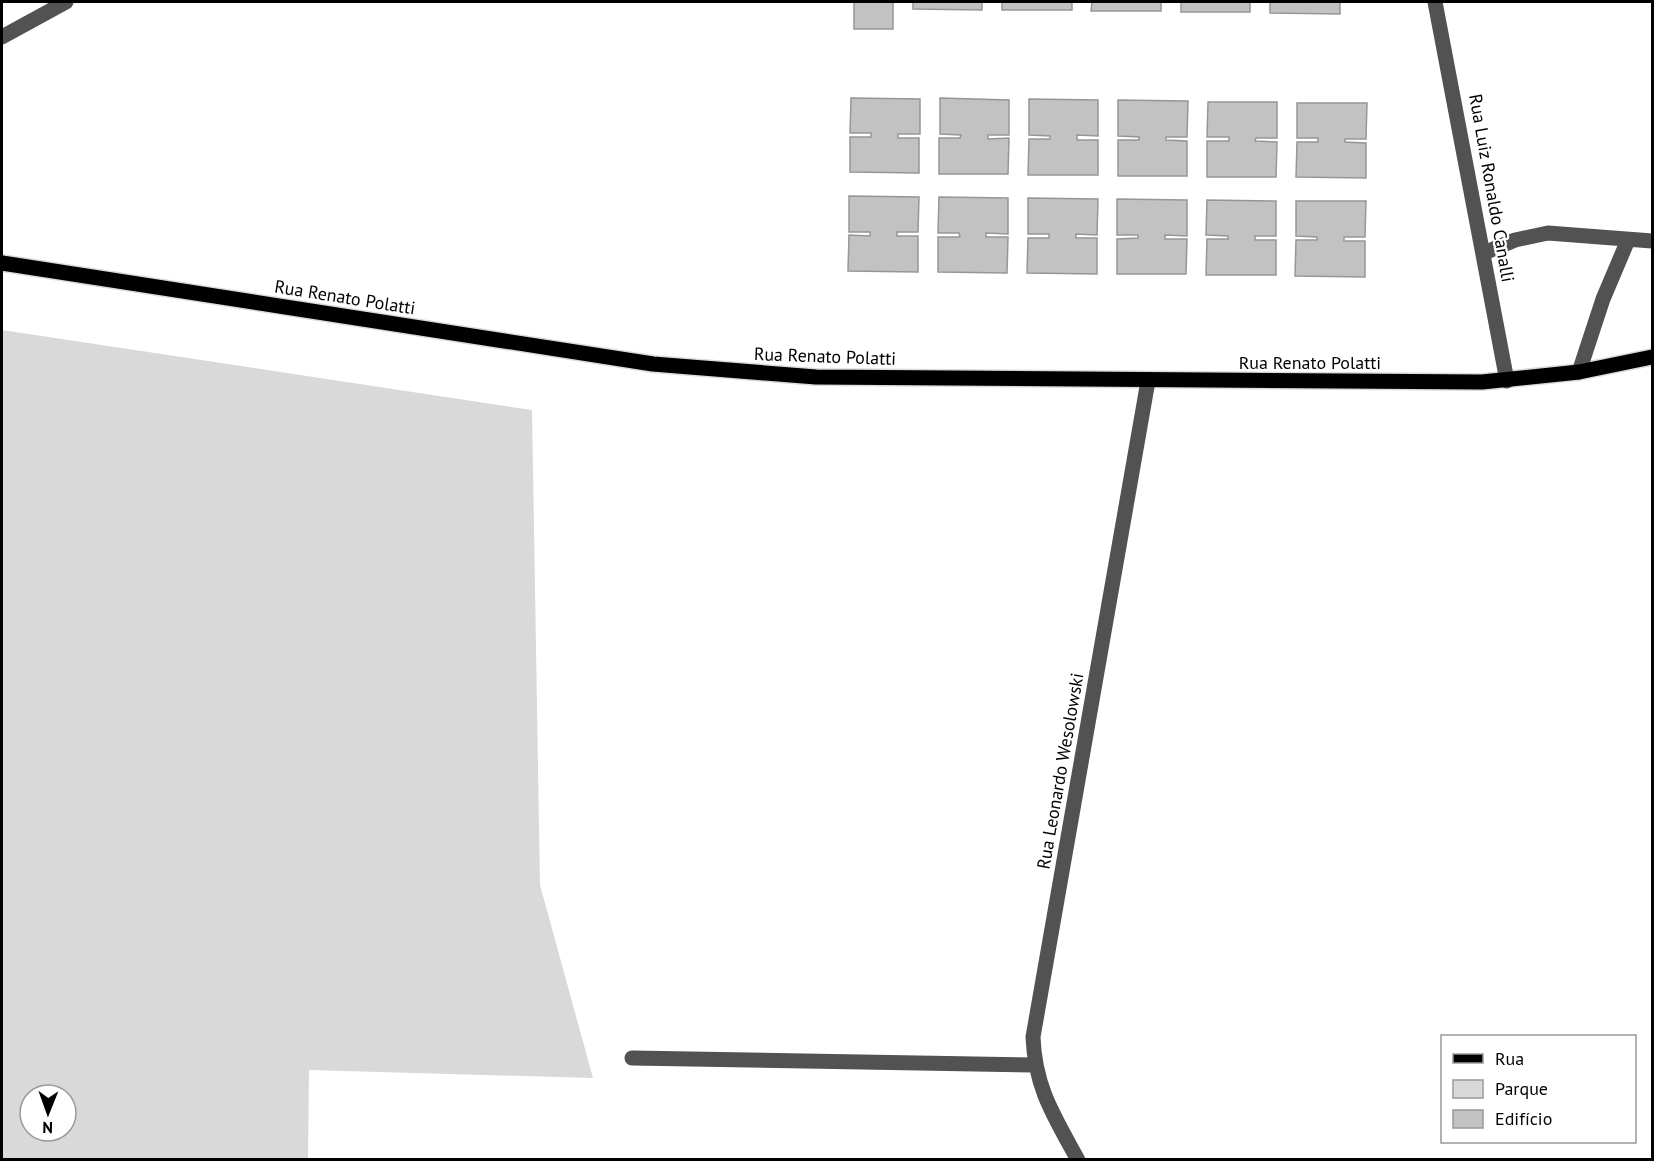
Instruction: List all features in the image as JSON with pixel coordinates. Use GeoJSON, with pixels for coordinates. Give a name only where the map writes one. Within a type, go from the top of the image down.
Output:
{"type":"FeatureCollection","features":[{"type":"Feature","properties":{"kind":"main road","name":"Rua Renato Polatti"},"geometry":{"type":"LineString","coordinates":[[2,264],[704,370],[816,377],[1148,381],[1507,381],[1579,372],[1653,357]]}},
{"type":"Feature","properties":{"kind":"street"},"geometry":{"type":"LineString","coordinates":[[2,37],[66,2]]}},
{"type":"Feature","properties":{"kind":"street","name":"Rua Luiz Ronaldo Canalli"},"geometry":{"type":"LineString","coordinates":[[1436,2],[1507,381]]}},
{"type":"Feature","properties":{"kind":"street"},"geometry":{"type":"LineString","coordinates":[[1484,253],[1515,240],[1548,233],[1653,241]]}},
{"type":"Feature","properties":{"kind":"street"},"geometry":{"type":"LineString","coordinates":[[1579,372],[1603,298],[1628,240]]}},
{"type":"Feature","properties":{"kind":"street","name":"Rua Leonardo Wesolowski"},"geometry":{"type":"LineString","coordinates":[[1078,1160],[1052,1113],[1034,1065],[1034,1037],[1148,381]]}},
{"type":"Feature","properties":{"kind":"street"},"geometry":{"type":"LineString","coordinates":[[632,1058],[1034,1065]]}},
{"type":"Feature","properties":{"kind":"green space"},"geometry":{"type":"Polygon","coordinates":[[[2,330],[532,410],[540,885],[593,1078],[309,1070],[308,1159],[2,1159],[2,330]]]}},
{"type":"Feature","properties":{"kind":"building"},"geometry":{"type":"Polygon","coordinates":[[[854,2],[893,2],[893,29],[854,29],[854,2]]]}},
{"type":"Feature","properties":{"kind":"building"},"geometry":{"type":"Polygon","coordinates":[[[913,2],[982,2],[982,10],[913,9],[913,2]]]}},
{"type":"Feature","properties":{"kind":"building"},"geometry":{"type":"Polygon","coordinates":[[[1002,2],[1072,2],[1072,10],[1002,10],[1002,2]]]}},
{"type":"Feature","properties":{"kind":"building"},"geometry":{"type":"Polygon","coordinates":[[[1092,2],[1161,2],[1161,11],[1091,11],[1092,2]]]}},
{"type":"Feature","properties":{"kind":"building"},"geometry":{"type":"Polygon","coordinates":[[[1181,2],[1250,2],[1250,12],[1181,12],[1181,2]]]}},
{"type":"Feature","properties":{"kind":"building"},"geometry":{"type":"Polygon","coordinates":[[[1270,2],[1340,2],[1340,14],[1270,13],[1270,2]]]}},
{"type":"Feature","properties":{"kind":"building"},"geometry":{"type":"Polygon","coordinates":[[[851,98],[920,99],[920,134],[898,134],[898,138],[919,138],[919,173],[850,172],[850,137],[871,137],[871,133],[850,133],[851,98]]]}},
{"type":"Feature","properties":{"kind":"building"},"geometry":{"type":"Polygon","coordinates":[[[940,98],[1009,100],[1009,135],[988,135],[988,139],[1009,138],[1008,174],[939,174],[939,138],[960,138],[961,135],[940,134],[940,98]]]}},
{"type":"Feature","properties":{"kind":"building"},"geometry":{"type":"Polygon","coordinates":[[[1029,99],[1098,100],[1098,136],[1077,135],[1077,140],[1098,140],[1098,175],[1028,175],[1029,139],[1050,139],[1050,136],[1029,135],[1029,99]]]}},
{"type":"Feature","properties":{"kind":"building"},"geometry":{"type":"Polygon","coordinates":[[[1118,100],[1188,101],[1187,137],[1166,137],[1166,140],[1187,141],[1187,176],[1118,176],[1118,140],[1139,140],[1139,137],[1118,136],[1118,100]]]}},
{"type":"Feature","properties":{"kind":"building"},"geometry":{"type":"Polygon","coordinates":[[[1208,102],[1277,102],[1277,138],[1256,138],[1255,141],[1277,142],[1276,177],[1207,177],[1207,141],[1229,141],[1229,137],[1207,137],[1208,102]]]}},
{"type":"Feature","properties":{"kind":"building"},"geometry":{"type":"Polygon","coordinates":[[[1297,103],[1367,103],[1366,139],[1345,139],[1345,142],[1366,143],[1366,178],[1296,177],[1297,142],[1318,142],[1318,138],[1297,138],[1297,103]]]}},
{"type":"Feature","properties":{"kind":"building"},"geometry":{"type":"Polygon","coordinates":[[[849,196],[919,197],[918,232],[897,232],[897,236],[918,236],[918,272],[848,271],[849,235],[870,236],[870,232],[849,232],[849,196]]]}},
{"type":"Feature","properties":{"kind":"building"},"geometry":{"type":"Polygon","coordinates":[[[939,197],[1008,198],[1008,234],[986,233],[986,237],[1008,237],[1007,273],[938,272],[938,237],[960,237],[959,233],[938,233],[939,197]]]}},
{"type":"Feature","properties":{"kind":"building"},"geometry":{"type":"Polygon","coordinates":[[[1028,198],[1098,199],[1097,235],[1076,234],[1076,238],[1097,238],[1097,274],[1027,273],[1028,238],[1049,238],[1049,234],[1028,234],[1028,198]]]}},
{"type":"Feature","properties":{"kind":"building"},"geometry":{"type":"Polygon","coordinates":[[[1117,199],[1187,200],[1187,236],[1165,235],[1165,239],[1187,239],[1186,274],[1117,274],[1117,239],[1138,238],[1138,235],[1117,235],[1117,199]]]}},
{"type":"Feature","properties":{"kind":"building"},"geometry":{"type":"Polygon","coordinates":[[[1207,200],[1276,201],[1276,236],[1255,236],[1255,240],[1276,240],[1276,275],[1206,275],[1207,239],[1228,239],[1228,236],[1206,235],[1207,200]]]}},
{"type":"Feature","properties":{"kind":"building"},"geometry":{"type":"Polygon","coordinates":[[[1296,201],[1366,201],[1365,237],[1344,237],[1344,241],[1365,241],[1365,277],[1295,276],[1296,240],[1317,240],[1317,237],[1296,236],[1296,201]]]}}]}
